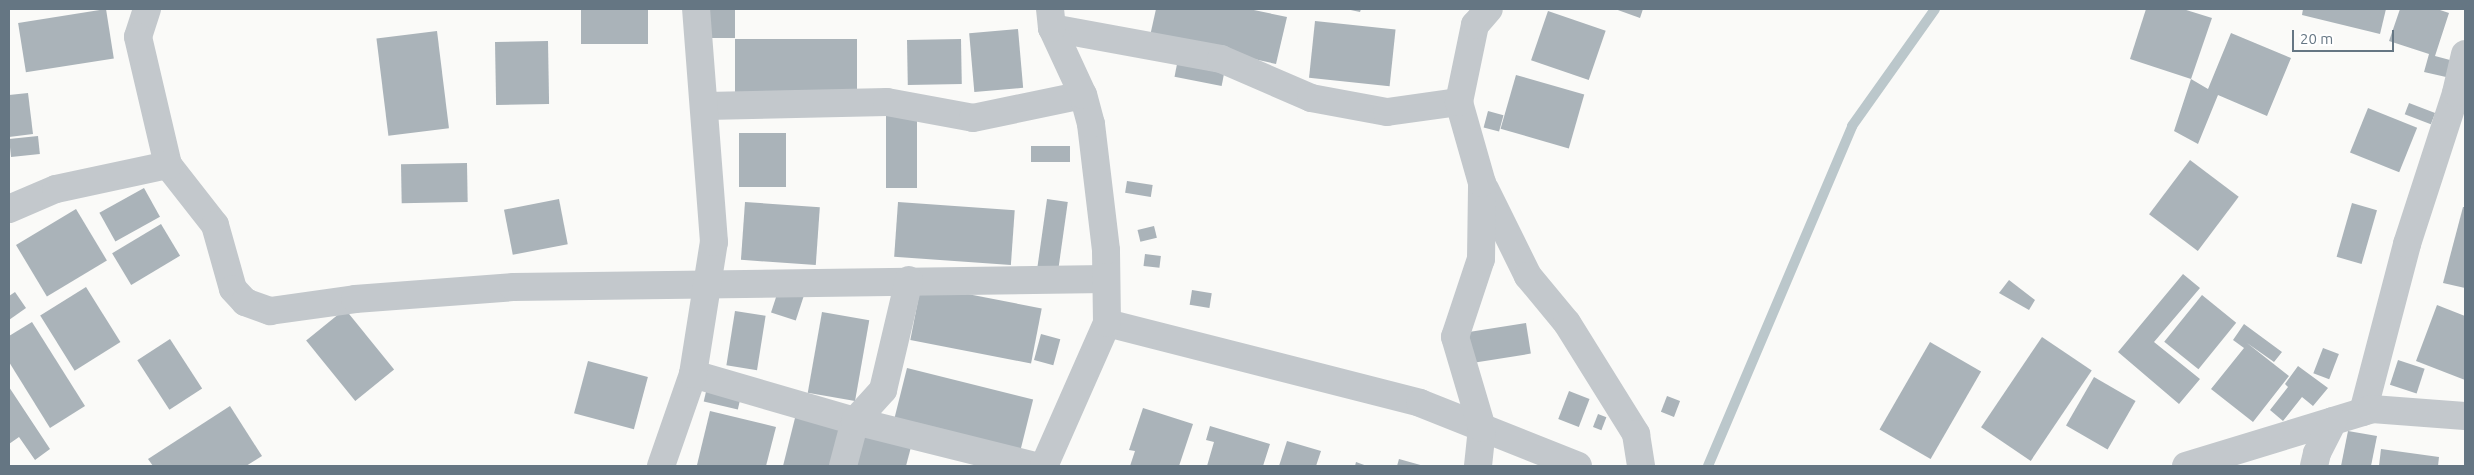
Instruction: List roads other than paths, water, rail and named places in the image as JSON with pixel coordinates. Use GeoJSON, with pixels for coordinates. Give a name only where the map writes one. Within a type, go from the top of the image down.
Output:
{"type":"FeatureCollection","features":[{"type":"Feature","properties":{"kind":"street"},"geometry":{"type":"LineString","coordinates":[[147,9],[138,37],[168,165],[215,225],[234,289],[245,302],[270,311],[355,299],[513,287],[909,280],[1106,279]]}},
{"type":"Feature","properties":{"kind":"street"},"geometry":{"type":"LineString","coordinates":[[661,466],[693,374],[709,285],[714,242],[706,106],[696,9]]}},
{"type":"Feature","properties":{"kind":"street"},"geometry":{"type":"LineString","coordinates":[[1489,9],[1475,25],[1459,102],[1482,183],[1528,276],[1567,323],[1636,434],[1641,466]]}},
{"type":"Feature","properties":{"kind":"street"},"geometry":{"type":"LineString","coordinates":[[1051,18],[1222,59],[1311,98],[1387,112],[1459,102]]}},
{"type":"Feature","properties":{"kind":"street"},"geometry":{"type":"LineString","coordinates":[[1044,466],[1106,323],[1106,250],[1091,124],[1083,95],[1051,18]]}},
{"type":"Feature","properties":{"kind":"street"},"geometry":{"type":"LineString","coordinates":[[2363,412],[2407,244],[2456,93],[2465,54]]}},
{"type":"Feature","properties":{"kind":"street"},"geometry":{"type":"LineString","coordinates":[[706,106],[887,102],[973,118],[1083,95]]}},
{"type":"Feature","properties":{"kind":"street"},"geometry":{"type":"LineString","coordinates":[[9,209],[56,189],[168,165]]}},
{"type":"Feature","properties":{"kind":"street"},"geometry":{"type":"LineString","coordinates":[[1478,466],[1482,428],[1455,337],[1481,259],[1482,183]]}},
{"type":"Feature","properties":{"kind":"street"},"geometry":{"type":"LineString","coordinates":[[843,466],[855,421],[883,390],[909,280]]}},
{"type":"Feature","properties":{"kind":"street"},"geometry":{"type":"LineString","coordinates":[[1106,323],[1354,384],[1420,403],[1578,466]]}},
{"type":"Feature","properties":{"kind":"street"},"geometry":{"type":"LineString","coordinates":[[693,374],[855,421],[1036,466]]}},
{"type":"Feature","properties":{"kind":"street"},"geometry":{"type":"LineString","coordinates":[[2186,466],[2372,409],[2465,416]]}},
{"type":"Feature","properties":{"kind":"street"},"geometry":{"type":"LineString","coordinates":[[2314,466],[2317,453],[2332,421]]}},
{"type":"Feature","properties":{"kind":"waterway"},"geometry":{"type":"LineString","coordinates":[[1708,466],[1852,126],[1935,9]]}}]}
